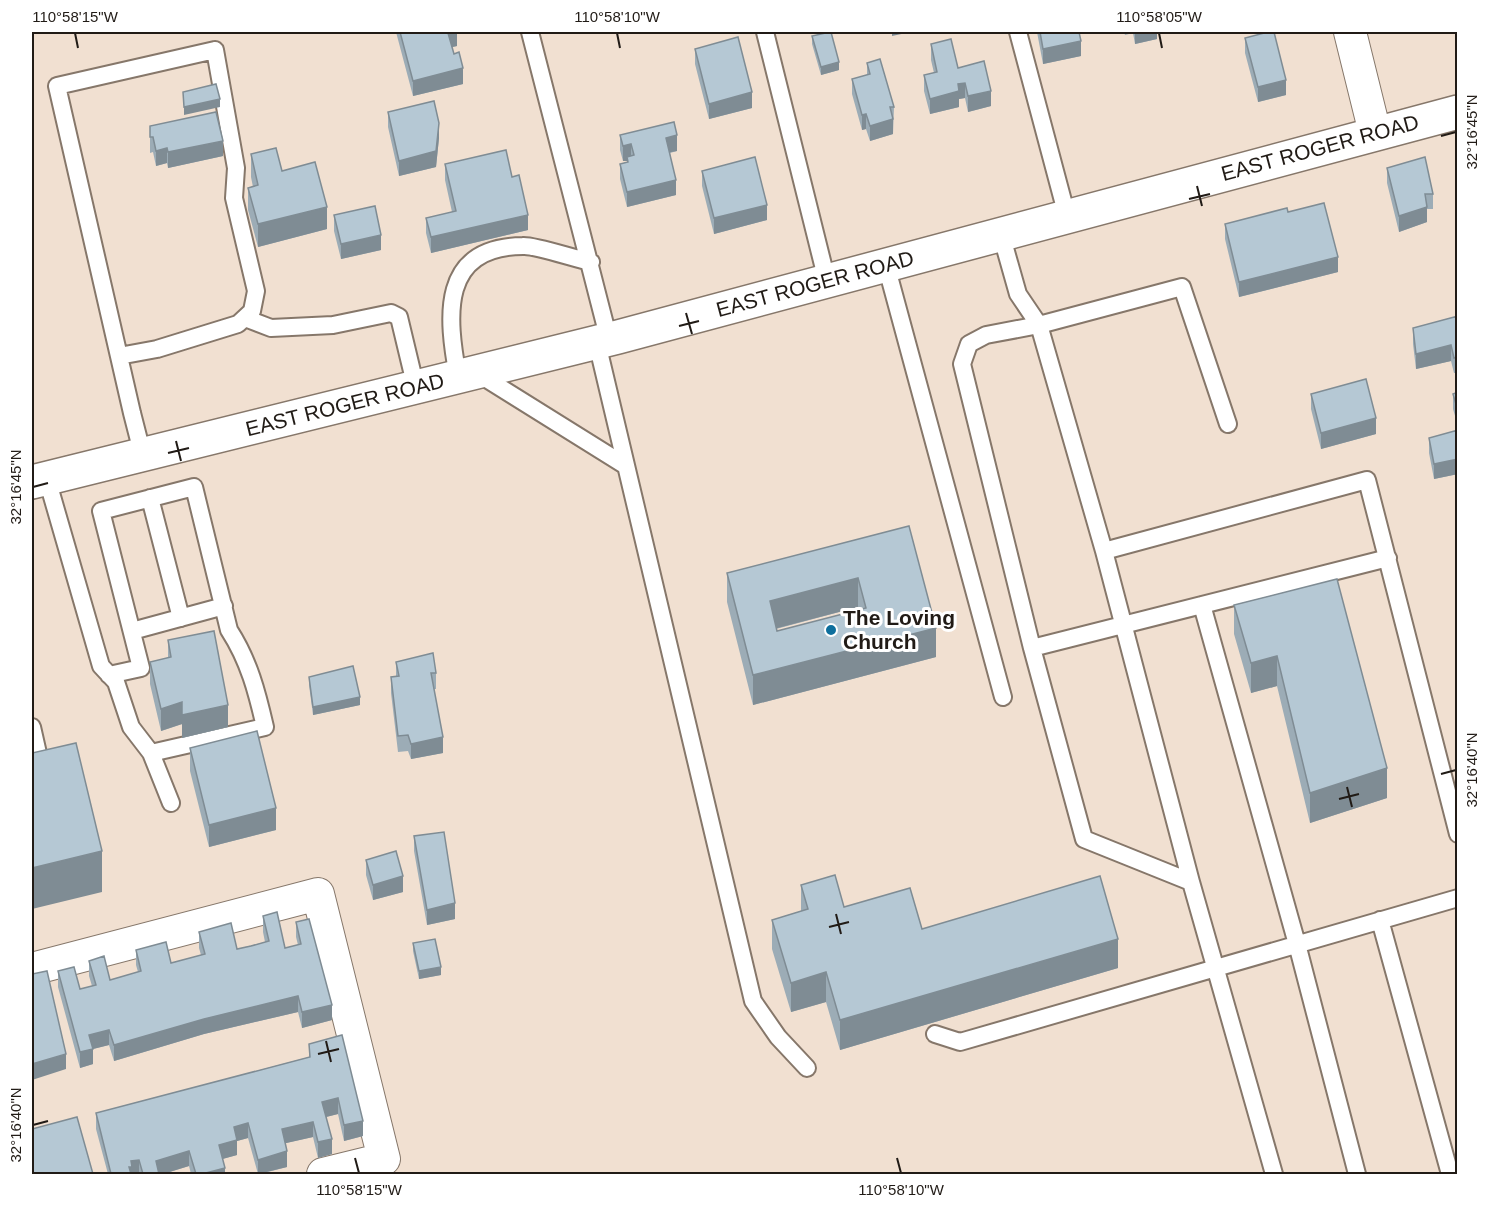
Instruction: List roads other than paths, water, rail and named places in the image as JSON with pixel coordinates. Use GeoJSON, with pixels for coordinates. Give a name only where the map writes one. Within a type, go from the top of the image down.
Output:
{"type":"FeatureCollection","features":[{"type":"Feature","properties":{"kind":"street"},"geometry":{"type":"LineString","coordinates":[[1350,32],[1375,133]]}},
{"type":"Feature","properties":{"kind":"street","name":"EAST ROGER ROAD"},"geometry":{"type":"LineString","coordinates":[[39,481],[603,341],[1458,112]]}},
{"type":"Feature","properties":{"kind":"street"},"geometry":{"type":"LineString","coordinates":[[32,969],[318,894],[384,1159],[323,1174]]}},
{"type":"Feature","properties":{"kind":"lane"},"geometry":{"type":"LineString","coordinates":[[530,32],[591,262],[626,466],[753,1001],[778,1036],[807,1068]]}},
{"type":"Feature","properties":{"kind":"lane"},"geometry":{"type":"LineString","coordinates":[[765,32],[827,281]]}},
{"type":"Feature","properties":{"kind":"lane"},"geometry":{"type":"LineString","coordinates":[[1018,32],[1067,216]]}},
{"type":"Feature","properties":{"kind":"lane"},"geometry":{"type":"LineString","coordinates":[[119,356],[157,350],[238,324],[252,311],[256,291],[234,198],[236,168],[215,50],[57,86],[119,356],[143,456]]}},
{"type":"Feature","properties":{"kind":"lane"},"geometry":{"type":"LineString","coordinates":[[1001,234],[1018,294],[1039,325],[1104,551],[1191,882],[1274,1174]]}},
{"type":"Feature","properties":{"kind":"lane"},"geometry":{"type":"LineString","coordinates":[[591,262],[525,245],[494,250],[468,264],[451,300],[450,331],[467,375],[626,466]]}},
{"type":"Feature","properties":{"kind":"lane"},"geometry":{"type":"LineString","coordinates":[[886,265],[1003,697]]}},
{"type":"Feature","properties":{"kind":"lane"},"geometry":{"type":"LineString","coordinates":[[1191,882],[1084,838],[1032,648],[962,364],[969,344],[986,335],[1039,325],[1182,287],[1228,424]]}},
{"type":"Feature","properties":{"kind":"lane"},"geometry":{"type":"LineString","coordinates":[[245,318],[271,328],[333,325],[391,313],[399,317],[416,388]]}},
{"type":"Feature","properties":{"kind":"lane"},"geometry":{"type":"LineString","coordinates":[[1104,551],[1367,480],[1458,834]]}},
{"type":"Feature","properties":{"kind":"lane"},"geometry":{"type":"LineString","coordinates":[[39,481],[101,666],[116,682],[131,727],[151,753],[171,803]]}},
{"type":"Feature","properties":{"kind":"lane"},"geometry":{"type":"LineString","coordinates":[[110,675],[141,668],[100,511],[194,487],[230,630],[242,650],[255,681],[265,727],[151,753]]}},
{"type":"Feature","properties":{"kind":"lane"},"geometry":{"type":"LineString","coordinates":[[150,498],[181,618]]}},
{"type":"Feature","properties":{"kind":"lane"},"geometry":{"type":"LineString","coordinates":[[1032,648],[1388,558]]}},
{"type":"Feature","properties":{"kind":"lane"},"geometry":{"type":"LineString","coordinates":[[1202,605],[1298,944],[1357,1174]]}},
{"type":"Feature","properties":{"kind":"lane"},"geometry":{"type":"LineString","coordinates":[[132,631],[224,606]]}},
{"type":"Feature","properties":{"kind":"lane"},"geometry":{"type":"LineString","coordinates":[[32,727],[42,771]]}},
{"type":"Feature","properties":{"kind":"lane"},"geometry":{"type":"LineString","coordinates":[[935,1034],[960,1042],[1458,898]]}},
{"type":"Feature","properties":{"kind":"lane"},"geometry":{"type":"LineString","coordinates":[[1380,921],[1450,1174]]}},
{"type":"Feature","properties":{"kind":"place","name":"The Loving Church"},"geometry":{"type":"Point","coordinates":[831,630]}}]}
